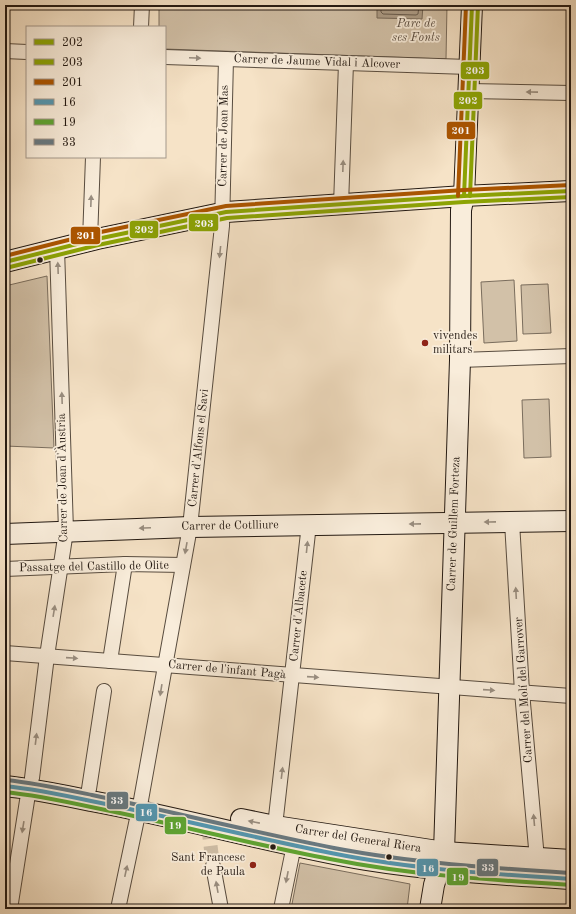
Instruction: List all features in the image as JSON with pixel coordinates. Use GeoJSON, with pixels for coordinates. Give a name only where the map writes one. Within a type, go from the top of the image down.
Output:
{"type":"FeatureCollection","features":[{"type":"Feature","properties":{"kind":"main road","name":"Carrer de Guillem Forteza"},"geometry":{"type":"LineString","coordinates":[[441,860],[450,686],[460,360],[461,210],[464,196],[472,5]]}},
{"type":"Feature","properties":{"kind":"main road"},"geometry":{"type":"LineString","coordinates":[[5,262],[90,240],[222,213],[464,196],[571,191]]}},
{"type":"Feature","properties":{"kind":"main road","name":"Carrer de Cotlliure"},"geometry":{"type":"LineString","coordinates":[[5,534],[309,524],[571,521]]}},
{"type":"Feature","properties":{"kind":"main road","name":"Carrer del General Riera"},"geometry":{"type":"LineString","coordinates":[[5,774],[30,783],[140,805],[275,826],[441,860],[470,873],[571,879]]}},
{"type":"Feature","properties":{"kind":"main road","name":"Carrer del General Riera"},"geometry":{"type":"LineString","coordinates":[[5,786],[30,783],[89,789],[140,805],[294,845],[366,860],[571,860]]}},
{"type":"Feature","properties":{"kind":"main road"},"geometry":{"type":"LineString","coordinates":[[430,909],[434,885],[441,860]]}},
{"type":"Feature","properties":{"kind":"main road"},"geometry":{"type":"LineString","coordinates":[[441,860],[443,892],[442,909]]}},
{"type":"Feature","properties":{"kind":"street"},"geometry":{"type":"LineString","coordinates":[[141,26],[142,5]]}},
{"type":"Feature","properties":{"kind":"street"},"geometry":{"type":"LineString","coordinates":[[5,51],[26,52]]}},
{"type":"Feature","properties":{"kind":"street","name":"Carrer de Jaume Vidal i Alcover"},"geometry":{"type":"LineString","coordinates":[[166,57],[469,67]]}},
{"type":"Feature","properties":{"kind":"street","name":"Carrer de Joan Mas"},"geometry":{"type":"LineString","coordinates":[[222,213],[226,59]]}},
{"type":"Feature","properties":{"kind":"street"},"geometry":{"type":"LineString","coordinates":[[342,205],[346,63]]}},
{"type":"Feature","properties":{"kind":"street"},"geometry":{"type":"LineString","coordinates":[[468,91],[571,93]]}},
{"type":"Feature","properties":{"kind":"street"},"geometry":{"type":"LineString","coordinates":[[90,240],[93,158]]}},
{"type":"Feature","properties":{"kind":"street","name":"Carrer d'Alfons el Savi"},"geometry":{"type":"LineString","coordinates":[[118,909],[140,805],[190,527],[222,234],[222,213]]}},
{"type":"Feature","properties":{"kind":"street","name":"Carrer de Joan d'Àustria"},"geometry":{"type":"LineString","coordinates":[[10,909],[30,783],[66,531],[57,248]]}},
{"type":"Feature","properties":{"kind":"street"},"geometry":{"type":"LineString","coordinates":[[460,360],[571,356]]}},
{"type":"Feature","properties":{"kind":"street","name":"Carrer del Molí del Garrover"},"geometry":{"type":"LineString","coordinates":[[512,522],[522,692],[537,859]]}},
{"type":"Feature","properties":{"kind":"street","name":"Carrer d'Albacete"},"geometry":{"type":"LineString","coordinates":[[275,826],[309,524]]}},
{"type":"Feature","properties":{"kind":"street"},"geometry":{"type":"LineString","coordinates":[[110,661],[125,564]]}},
{"type":"Feature","properties":{"kind":"street","name":"Passatge del Castillo de Olite"},"geometry":{"type":"LineString","coordinates":[[5,569],[125,564],[183,565]]}},
{"type":"Feature","properties":{"kind":"street","name":"Carrer de l'infant Pagà"},"geometry":{"type":"LineString","coordinates":[[5,653],[571,696]]}},
{"type":"Feature","properties":{"kind":"street"},"geometry":{"type":"LineString","coordinates":[[89,789],[104,691]]}},
{"type":"Feature","properties":{"kind":"street"},"geometry":{"type":"LineString","coordinates":[[281,909],[294,845]]}},
{"type":"Feature","properties":{"kind":"street"},"geometry":{"type":"LineString","coordinates":[[213,866],[221,909]]}},
{"type":"Feature","properties":{"kind":"green space","name":"Parc de ses Fonts"},"geometry":{"type":"Polygon","coordinates":[[[159,5],[447,5],[446,59],[166,49],[166,26],[159,26],[159,5]]]}},
{"type":"Feature","properties":{"kind":"green space"},"geometry":{"type":"Polygon","coordinates":[[[47,276],[54,448],[5,446],[5,286],[47,276]]]}},
{"type":"Feature","properties":{"kind":"green space"},"geometry":{"type":"Polygon","coordinates":[[[514,280],[517,341],[484,343],[481,282],[514,280]]]}},
{"type":"Feature","properties":{"kind":"green space"},"geometry":{"type":"Polygon","coordinates":[[[548,284],[551,333],[523,334],[521,285],[548,284]]]}},
{"type":"Feature","properties":{"kind":"green space"},"geometry":{"type":"Polygon","coordinates":[[[549,399],[551,457],[524,458],[522,400],[549,399]]]}},
{"type":"Feature","properties":{"kind":"green space"},"geometry":{"type":"Polygon","coordinates":[[[300,863],[410,884],[407,909],[291,909],[300,863]]]}},
{"type":"Feature","properties":{"kind":"water"},"geometry":{"type":"Polygon","coordinates":[[[377,5],[423,5],[422,19],[377,18],[377,5]]]}},
{"type":"Feature","properties":{"kind":"tunnel"},"geometry":{"type":"LineString","coordinates":[[208,825],[213,866]]}},
{"type":"Feature","properties":{"kind":"transit line","name":"201"},"geometry":{"type":"LineString","coordinates":[[458,196],[466,5]]}},
{"type":"Feature","properties":{"kind":"transit line","name":"202"},"geometry":{"type":"LineString","coordinates":[[464,196],[472,5]]}},
{"type":"Feature","properties":{"kind":"transit line","name":"203"},"geometry":{"type":"LineString","coordinates":[[470,196],[478,5]]}},
{"type":"Feature","properties":{"kind":"transit line","name":"201"},"geometry":{"type":"LineString","coordinates":[[5,256],[96,233],[226,206],[464,190],[571,185]]}},
{"type":"Feature","properties":{"kind":"transit line","name":"202"},"geometry":{"type":"LineString","coordinates":[[5,262],[97,239],[226,212],[464,196],[571,191]]}},
{"type":"Feature","properties":{"kind":"transit line","name":"203"},"geometry":{"type":"LineString","coordinates":[[6,268],[98,245],[227,218],[464,202],[571,197]]}},
{"type":"Feature","properties":{"kind":"transit line","name":"33"},"geometry":{"type":"LineString","coordinates":[[6,780],[38,784],[334,848],[393,858],[571,873]]}},
{"type":"Feature","properties":{"kind":"transit line","name":"16"},"geometry":{"type":"LineString","coordinates":[[5,786],[38,790],[361,859],[450,870],[571,879]]}},
{"type":"Feature","properties":{"kind":"transit line","name":"19"},"geometry":{"type":"LineString","coordinates":[[5,792],[38,796],[270,847],[360,865],[450,876],[571,885]]}},
{"type":"Feature","properties":{"kind":"place","name":"vivendes militars"},"geometry":{"type":"Point","coordinates":[425,343]}},
{"type":"Feature","properties":{"kind":"place","name":"Sant Francesc de Paula"},"geometry":{"type":"Point","coordinates":[253,865]}}]}
